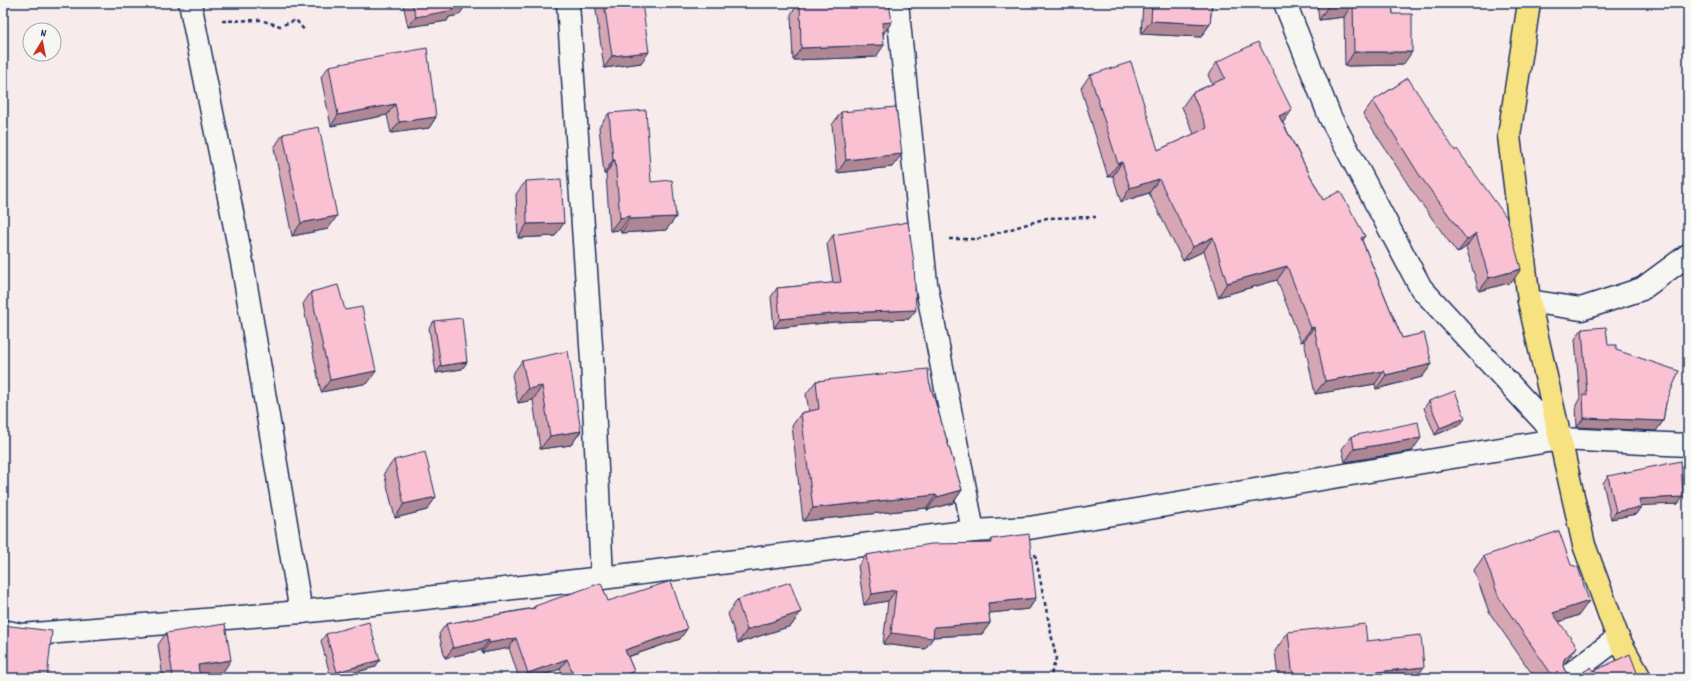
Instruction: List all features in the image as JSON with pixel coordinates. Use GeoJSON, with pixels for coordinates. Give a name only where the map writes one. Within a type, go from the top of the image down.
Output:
{"type":"FeatureCollection","features":[{"type":"Feature","properties":{"kind":"highway"},"geometry":{"type":"LineString","coordinates":[[1529,3],[1509,136],[1529,301],[1584,545],[1618,638],[1640,678]]}},
{"type":"Feature","properties":{"kind":"street"},"geometry":{"type":"LineString","coordinates":[[568,3],[592,360],[602,578]]}},
{"type":"Feature","properties":{"kind":"street"},"geometry":{"type":"LineString","coordinates":[[898,3],[923,238],[926,283],[973,531]]}},
{"type":"Feature","properties":{"kind":"street"},"geometry":{"type":"LineString","coordinates":[[1285,3],[1330,117],[1421,288],[1560,439]]}},
{"type":"Feature","properties":{"kind":"street"},"geometry":{"type":"LineString","coordinates":[[192,13],[242,262],[301,612]]}},
{"type":"Feature","properties":{"kind":"street"},"geometry":{"type":"LineString","coordinates":[[1529,301],[1581,309],[1642,289],[1688,255]]}},
{"type":"Feature","properties":{"kind":"street"},"geometry":{"type":"LineString","coordinates":[[3,632],[22,635],[301,612],[602,578],[973,531],[1029,528],[1560,439],[1688,445]]}},
{"type":"Feature","properties":{"kind":"street"},"geometry":{"type":"LineString","coordinates":[[1565,678],[1618,638]]}},
{"type":"Feature","properties":{"kind":"path"},"geometry":{"type":"LineString","coordinates":[[192,13],[260,20],[280,26],[296,20],[305,31]]}},
{"type":"Feature","properties":{"kind":"path"},"geometry":{"type":"LineString","coordinates":[[923,238],[978,239],[1047,218],[1096,217]]}},
{"type":"Feature","properties":{"kind":"path"},"geometry":{"type":"LineString","coordinates":[[1029,528],[1056,658],[1050,678]]}},
{"type":"Feature","properties":{"kind":"building"},"geometry":{"type":"Polygon","coordinates":[[[412,3],[466,3],[466,5],[453,7],[454,10],[416,17],[412,3]]]}},
{"type":"Feature","properties":{"kind":"building"},"geometry":{"type":"Polygon","coordinates":[[[604,3],[642,3],[649,52],[612,56],[604,3]]]}},
{"type":"Feature","properties":{"kind":"building"},"geometry":{"type":"Polygon","coordinates":[[[800,3],[889,3],[892,22],[882,23],[884,45],[801,48],[800,3]]]}},
{"type":"Feature","properties":{"kind":"building"},"geometry":{"type":"Polygon","coordinates":[[[1152,3],[1212,3],[1210,24],[1151,21],[1152,3]]]}},
{"type":"Feature","properties":{"kind":"building"},"geometry":{"type":"Polygon","coordinates":[[[1328,3],[1353,3],[1328,6],[1328,3]]]}},
{"type":"Feature","properties":{"kind":"building"},"geometry":{"type":"Polygon","coordinates":[[[1353,3],[1392,3],[1393,14],[1412,14],[1412,52],[1354,52],[1353,3]]]}},
{"type":"Feature","properties":{"kind":"building"},"geometry":{"type":"Polygon","coordinates":[[[1258,42],[1292,110],[1279,116],[1323,200],[1340,191],[1365,236],[1361,238],[1402,338],[1424,333],[1432,364],[1386,375],[1384,371],[1325,381],[1314,327],[1311,328],[1287,266],[1227,283],[1213,237],[1193,247],[1159,179],[1130,188],[1122,162],[1118,164],[1090,75],[1131,62],[1158,150],[1207,128],[1192,93],[1225,78],[1217,62],[1258,42]]]}},
{"type":"Feature","properties":{"kind":"building"},"geometry":{"type":"Polygon","coordinates":[[[427,48],[436,117],[399,122],[395,104],[338,115],[329,66],[427,48]]]}},
{"type":"Feature","properties":{"kind":"building"},"geometry":{"type":"Polygon","coordinates":[[[1408,78],[1455,151],[1457,149],[1507,218],[1521,269],[1489,278],[1476,233],[1467,240],[1420,176],[1373,101],[1408,78]]]}},
{"type":"Feature","properties":{"kind":"building"},"geometry":{"type":"Polygon","coordinates":[[[896,107],[902,154],[846,160],[841,112],[896,107]]]}},
{"type":"Feature","properties":{"kind":"building"},"geometry":{"type":"Polygon","coordinates":[[[646,110],[651,182],[672,180],[676,217],[630,219],[630,216],[620,218],[609,113],[646,110]]]}},
{"type":"Feature","properties":{"kind":"building"},"geometry":{"type":"Polygon","coordinates":[[[319,127],[337,216],[301,223],[283,134],[319,127]]]}},
{"type":"Feature","properties":{"kind":"building"},"geometry":{"type":"Polygon","coordinates":[[[561,179],[564,223],[527,224],[526,181],[561,179]]]}},
{"type":"Feature","properties":{"kind":"building"},"geometry":{"type":"Polygon","coordinates":[[[908,222],[914,263],[916,310],[842,313],[780,319],[777,288],[841,282],[833,235],[908,222]]]}},
{"type":"Feature","properties":{"kind":"building"},"geometry":{"type":"Polygon","coordinates":[[[338,285],[345,310],[362,307],[376,371],[330,380],[311,292],[338,285]]]}},
{"type":"Feature","properties":{"kind":"building"},"geometry":{"type":"Polygon","coordinates":[[[462,318],[467,362],[441,366],[434,321],[462,318]]]}},
{"type":"Feature","properties":{"kind":"building"},"geometry":{"type":"Polygon","coordinates":[[[1606,327],[1608,345],[1616,345],[1616,350],[1679,371],[1666,403],[1663,421],[1584,418],[1583,395],[1587,395],[1582,329],[1606,327]]]}},
{"type":"Feature","properties":{"kind":"building"},"geometry":{"type":"Polygon","coordinates":[[[568,351],[581,431],[550,436],[542,386],[528,389],[522,361],[568,351]]]}},
{"type":"Feature","properties":{"kind":"building"},"geometry":{"type":"Polygon","coordinates":[[[928,369],[929,381],[962,490],[937,497],[936,495],[813,508],[801,413],[819,409],[816,381],[928,369]]]}},
{"type":"Feature","properties":{"kind":"building"},"geometry":{"type":"Polygon","coordinates":[[[1455,391],[1465,418],[1440,428],[1429,401],[1455,391]]]}},
{"type":"Feature","properties":{"kind":"building"},"geometry":{"type":"Polygon","coordinates":[[[1418,422],[1421,438],[1354,449],[1352,436],[1418,422]]]}},
{"type":"Feature","properties":{"kind":"building"},"geometry":{"type":"Polygon","coordinates":[[[425,452],[436,497],[404,504],[394,460],[425,452]]]}},
{"type":"Feature","properties":{"kind":"building"},"geometry":{"type":"Polygon","coordinates":[[[1681,461],[1683,497],[1639,499],[1641,507],[1616,512],[1608,476],[1681,461]]]}},
{"type":"Feature","properties":{"kind":"building"},"geometry":{"type":"Polygon","coordinates":[[[1559,531],[1571,565],[1578,567],[1589,601],[1553,613],[1577,647],[1564,659],[1563,666],[1565,671],[1570,675],[1577,676],[1591,667],[1594,671],[1630,654],[1639,678],[1554,678],[1499,598],[1484,556],[1559,531]]]}},
{"type":"Feature","properties":{"kind":"building"},"geometry":{"type":"Polygon","coordinates":[[[1029,534],[1036,598],[988,603],[990,623],[934,627],[933,638],[891,633],[896,590],[872,594],[866,555],[931,544],[992,543],[992,539],[1029,534]]]}},
{"type":"Feature","properties":{"kind":"building"},"geometry":{"type":"Polygon","coordinates":[[[671,581],[687,629],[625,650],[634,671],[618,678],[575,678],[567,659],[528,673],[516,638],[489,643],[489,640],[453,648],[446,624],[535,608],[535,606],[601,583],[608,601],[671,581]]]}},
{"type":"Feature","properties":{"kind":"building"},"geometry":{"type":"Polygon","coordinates":[[[790,582],[801,612],[747,630],[737,600],[790,582]]]}},
{"type":"Feature","properties":{"kind":"building"},"geometry":{"type":"Polygon","coordinates":[[[369,622],[380,660],[337,672],[326,634],[369,622]]]}},
{"type":"Feature","properties":{"kind":"building"},"geometry":{"type":"Polygon","coordinates":[[[225,624],[231,660],[198,665],[200,678],[167,678],[167,676],[173,676],[166,633],[225,624]]]}},
{"type":"Feature","properties":{"kind":"building"},"geometry":{"type":"Polygon","coordinates":[[[1365,624],[1367,641],[1421,635],[1424,667],[1319,678],[1293,678],[1288,632],[1365,624]]]}},
{"type":"Feature","properties":{"kind":"building"},"geometry":{"type":"Polygon","coordinates":[[[3,625],[52,631],[47,678],[3,678],[3,625]]]}}]}
